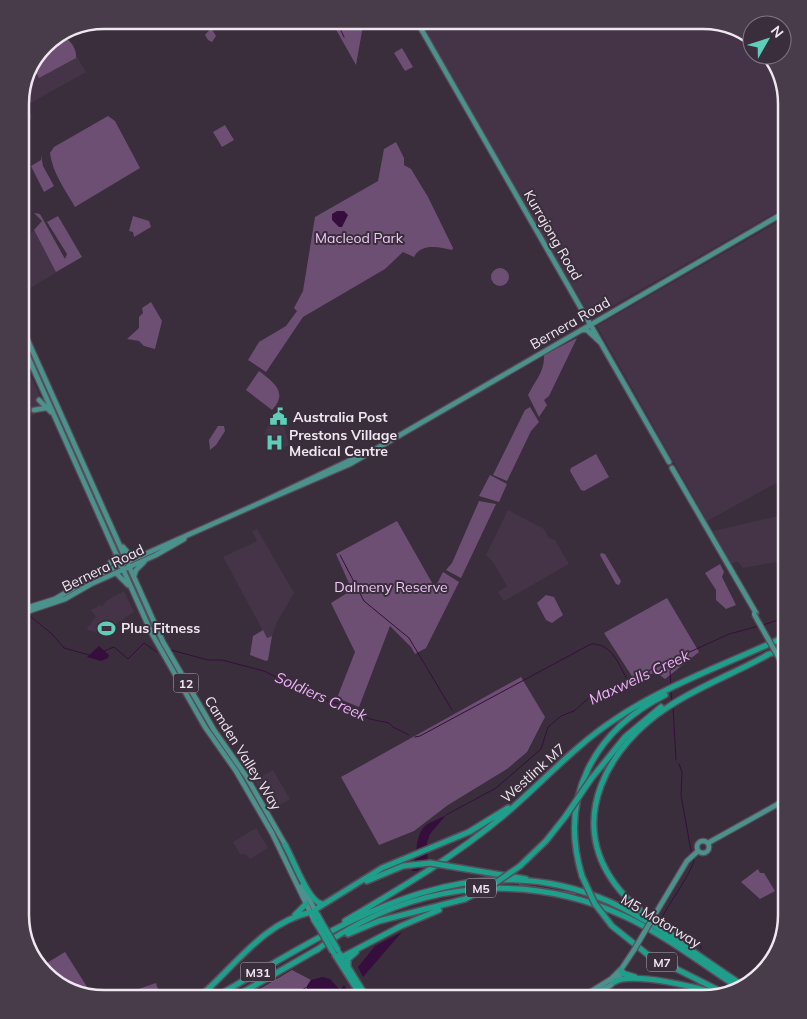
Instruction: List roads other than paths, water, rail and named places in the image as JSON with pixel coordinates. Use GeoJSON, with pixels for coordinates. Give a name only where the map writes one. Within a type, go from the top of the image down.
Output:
{"type":"FeatureCollection","features":[{"type":"Feature","properties":{"kind":"highway","name":"M7"},"geometry":{"type":"LineString","coordinates":[[717,989],[640,950],[612,926],[595,904],[582,876],[577,855],[575,820],[586,773],[597,751],[617,727],[639,709],[663,695],[778,640]]}},
{"type":"Feature","properties":{"kind":"highway","name":"M5"},"geometry":{"type":"LineString","coordinates":[[727,975],[625,896],[608,873],[598,848],[595,806],[605,774],[629,740],[665,707],[778,650]]}},
{"type":"Feature","properties":{"kind":"highway","name":"Westlink M7"},"geometry":{"type":"LineString","coordinates":[[304,946],[453,854],[513,808],[595,733],[612,720],[663,695]]}},
{"type":"Feature","properties":{"kind":"highway"},"geometry":{"type":"LineString","coordinates":[[337,954],[370,942],[408,923],[458,903],[491,886],[520,866],[546,840],[565,817],[591,779],[625,737],[665,707]]}},
{"type":"Feature","properties":{"kind":"highway"},"geometry":{"type":"LineString","coordinates":[[289,920],[313,912],[382,868],[462,836],[493,818],[564,761]]}},
{"type":"Feature","properties":{"kind":"highway"},"geometry":{"type":"LineString","coordinates":[[285,845],[310,894],[317,903],[324,904]]}},
{"type":"Feature","properties":{"kind":"highway"},"geometry":{"type":"LineString","coordinates":[[358,884],[403,866],[430,863],[544,882],[562,887]]}},
{"type":"Feature","properties":{"kind":"highway","name":"M5 Motorway"},"geometry":{"type":"LineString","coordinates":[[304,946],[384,905],[413,894],[444,886],[499,880],[562,887],[599,898],[631,913],[738,982]]}},
{"type":"Feature","properties":{"kind":"highway","name":"M5 Motorway"},"geometry":{"type":"LineString","coordinates":[[317,950],[369,919],[419,899],[470,889],[521,888],[576,898],[625,917],[656,934],[733,984]]}},
{"type":"Feature","properties":{"kind":"highway"},"geometry":{"type":"LineString","coordinates":[[317,950],[372,924],[458,903]]}},
{"type":"Feature","properties":{"kind":"highway"},"geometry":{"type":"LineString","coordinates":[[207,990],[259,939],[289,920],[303,909],[306,904]]}},
{"type":"Feature","properties":{"kind":"highway"},"geometry":{"type":"LineString","coordinates":[[313,912],[357,990]]}},
{"type":"Feature","properties":{"kind":"highway"},"geometry":{"type":"LineString","coordinates":[[350,972],[349,957],[370,942]]}},
{"type":"Feature","properties":{"kind":"highway","name":"M31"},"geometry":{"type":"LineString","coordinates":[[228,990],[304,946]]}},
{"type":"Feature","properties":{"kind":"highway","name":"M31"},"geometry":{"type":"LineString","coordinates":[[247,990],[317,950]]}},
{"type":"Feature","properties":{"kind":"highway"},"geometry":{"type":"LineString","coordinates":[[337,954],[362,990]]}},
{"type":"Feature","properties":{"kind":"highway"},"geometry":{"type":"LineString","coordinates":[[621,972],[643,980]]}},
{"type":"Feature","properties":{"kind":"highway"},"geometry":{"type":"LineString","coordinates":[[614,982],[622,979],[643,980],[680,984],[703,990]]}},
{"type":"Feature","properties":{"kind":"main road","name":"Kurrajong Road"},"geometry":{"type":"LineString","coordinates":[[421,29],[669,462],[672,464],[672,468],[778,655]]}},
{"type":"Feature","properties":{"kind":"main road","name":"Bernera Road"},"geometry":{"type":"LineString","coordinates":[[29,611],[61,601],[116,573],[127,562],[137,557],[365,454],[778,216]]}},
{"type":"Feature","properties":{"kind":"main road"},"geometry":{"type":"LineString","coordinates":[[580,330],[588,330],[604,346]]}},
{"type":"Feature","properties":{"kind":"main road","name":"Camden Valley Way"},"geometry":{"type":"LineString","coordinates":[[29,343],[168,652],[214,730],[246,776],[285,845],[313,912]]}},
{"type":"Feature","properties":{"kind":"main road","name":"Camden Valley Way"},"geometry":{"type":"LineString","coordinates":[[29,359],[129,585],[172,673],[204,727],[236,771],[272,832],[306,904],[313,912]]}},
{"type":"Feature","properties":{"kind":"main road"},"geometry":{"type":"LineString","coordinates":[[38,400],[47,408],[61,428]]}},
{"type":"Feature","properties":{"kind":"main road"},"geometry":{"type":"LineString","coordinates":[[34,410],[47,408]]}},
{"type":"Feature","properties":{"kind":"main road","name":"Bernera Road"},"geometry":{"type":"LineString","coordinates":[[29,607],[59,597],[100,574],[122,567],[130,567],[147,560],[191,534]]}},
{"type":"Feature","properties":{"kind":"main road"},"geometry":{"type":"LineString","coordinates":[[117,538],[131,556],[137,557]]}},
{"type":"Feature","properties":{"kind":"main road"},"geometry":{"type":"LineString","coordinates":[[100,574],[116,556]]}},
{"type":"Feature","properties":{"kind":"main road"},"geometry":{"type":"LineString","coordinates":[[135,579],[135,572],[147,560]]}},
{"type":"Feature","properties":{"kind":"main road"},"geometry":{"type":"LineString","coordinates":[[116,573],[129,585]]}},
{"type":"Feature","properties":{"kind":"main road"},"geometry":{"type":"LineString","coordinates":[[708,843],[778,803]]}},
{"type":"Feature","properties":{"kind":"main road"},"geometry":{"type":"LineString","coordinates":[[698,851],[699,842],[704,840],[708,843]]}},
{"type":"Feature","properties":{"kind":"main road"},"geometry":{"type":"LineString","coordinates":[[698,851],[702,853],[707,852],[708,843]]}},
{"type":"Feature","properties":{"kind":"main road"},"geometry":{"type":"LineString","coordinates":[[601,990],[614,982],[621,972],[687,861],[698,851]]}},
{"type":"Feature","properties":{"kind":"main road"},"geometry":{"type":"LineString","coordinates":[[594,990],[621,972]]}},
{"type":"Feature","properties":{"kind":"waterway"},"geometry":{"type":"LineString","coordinates":[[340,29],[344,37]]}},
{"type":"Feature","properties":{"kind":"waterway"},"geometry":{"type":"LineString","coordinates":[[340,555],[364,601],[409,638],[452,710]]}},
{"type":"Feature","properties":{"kind":"waterway","name":"Soldiers Creek"},"geometry":{"type":"LineString","coordinates":[[31,617],[52,634],[64,648],[89,655]]}},
{"type":"Feature","properties":{"kind":"waterway","name":"Maxwells Creek"},"geometry":{"type":"LineString","coordinates":[[763,625],[778,620]]}},
{"type":"Feature","properties":{"kind":"waterway","name":"Maxwells Creek"},"geometry":{"type":"LineString","coordinates":[[446,815],[496,788],[541,749],[548,727],[561,716],[574,711],[590,697],[604,694],[613,687],[729,634],[759,626]]}},
{"type":"Feature","properties":{"kind":"waterway","name":"Soldiers Creek"},"geometry":{"type":"LineString","coordinates":[[104,651],[114,647],[128,659],[144,643],[157,652]]}},
{"type":"Feature","properties":{"kind":"waterway","name":"Soldiers Creek"},"geometry":{"type":"LineString","coordinates":[[415,737],[591,644],[604,647],[610,651],[628,681]]}},
{"type":"Feature","properties":{"kind":"waterway","name":"Soldiers Creek"},"geometry":{"type":"LineString","coordinates":[[171,650],[208,660],[222,660],[264,671],[282,680],[305,687],[328,701],[343,705],[370,719],[389,723],[409,735]]}},
{"type":"Feature","properties":{"kind":"waterway"},"geometry":{"type":"LineString","coordinates":[[671,687],[670,671],[679,659]]}},
{"type":"Feature","properties":{"kind":"waterway"},"geometry":{"type":"LineString","coordinates":[[671,691],[672,702]]}},
{"type":"Feature","properties":{"kind":"waterway"},"geometry":{"type":"LineString","coordinates":[[673,706],[676,760]]}},
{"type":"Feature","properties":{"kind":"waterway"},"geometry":{"type":"LineString","coordinates":[[679,764],[682,772],[681,795],[691,851]]}},
{"type":"Feature","properties":{"kind":"waterway"},"geometry":{"type":"LineString","coordinates":[[672,927],[662,918],[690,871],[694,859]]}},
{"type":"Feature","properties":{"kind":"waterway"},"geometry":{"type":"LineString","coordinates":[[686,935],[701,946],[701,949]]}},
{"type":"Feature","properties":{"kind":"waterway","name":"Maxwells Creek"},"geometry":{"type":"LineString","coordinates":[[301,990],[308,987]]}},
{"type":"Feature","properties":{"kind":"place","name":"Australia Post"},"geometry":{"type":"Point","coordinates":[279,417]}},
{"type":"Feature","properties":{"kind":"place","name":"Prestons Village Medical Centre"},"geometry":{"type":"Point","coordinates":[275,443]}},
{"type":"Feature","properties":{"kind":"place","name":"Plus Fitness"},"geometry":{"type":"Point","coordinates":[107,628]}},
{"type":"Feature","properties":{"kind":"park label","name":"Macleod Park"},"geometry":{"type":"Point","coordinates":[359,238]}},
{"type":"Feature","properties":{"kind":"park label","name":"Dalmeny Reserve"},"geometry":{"type":"Point","coordinates":[391,587]}}]}
